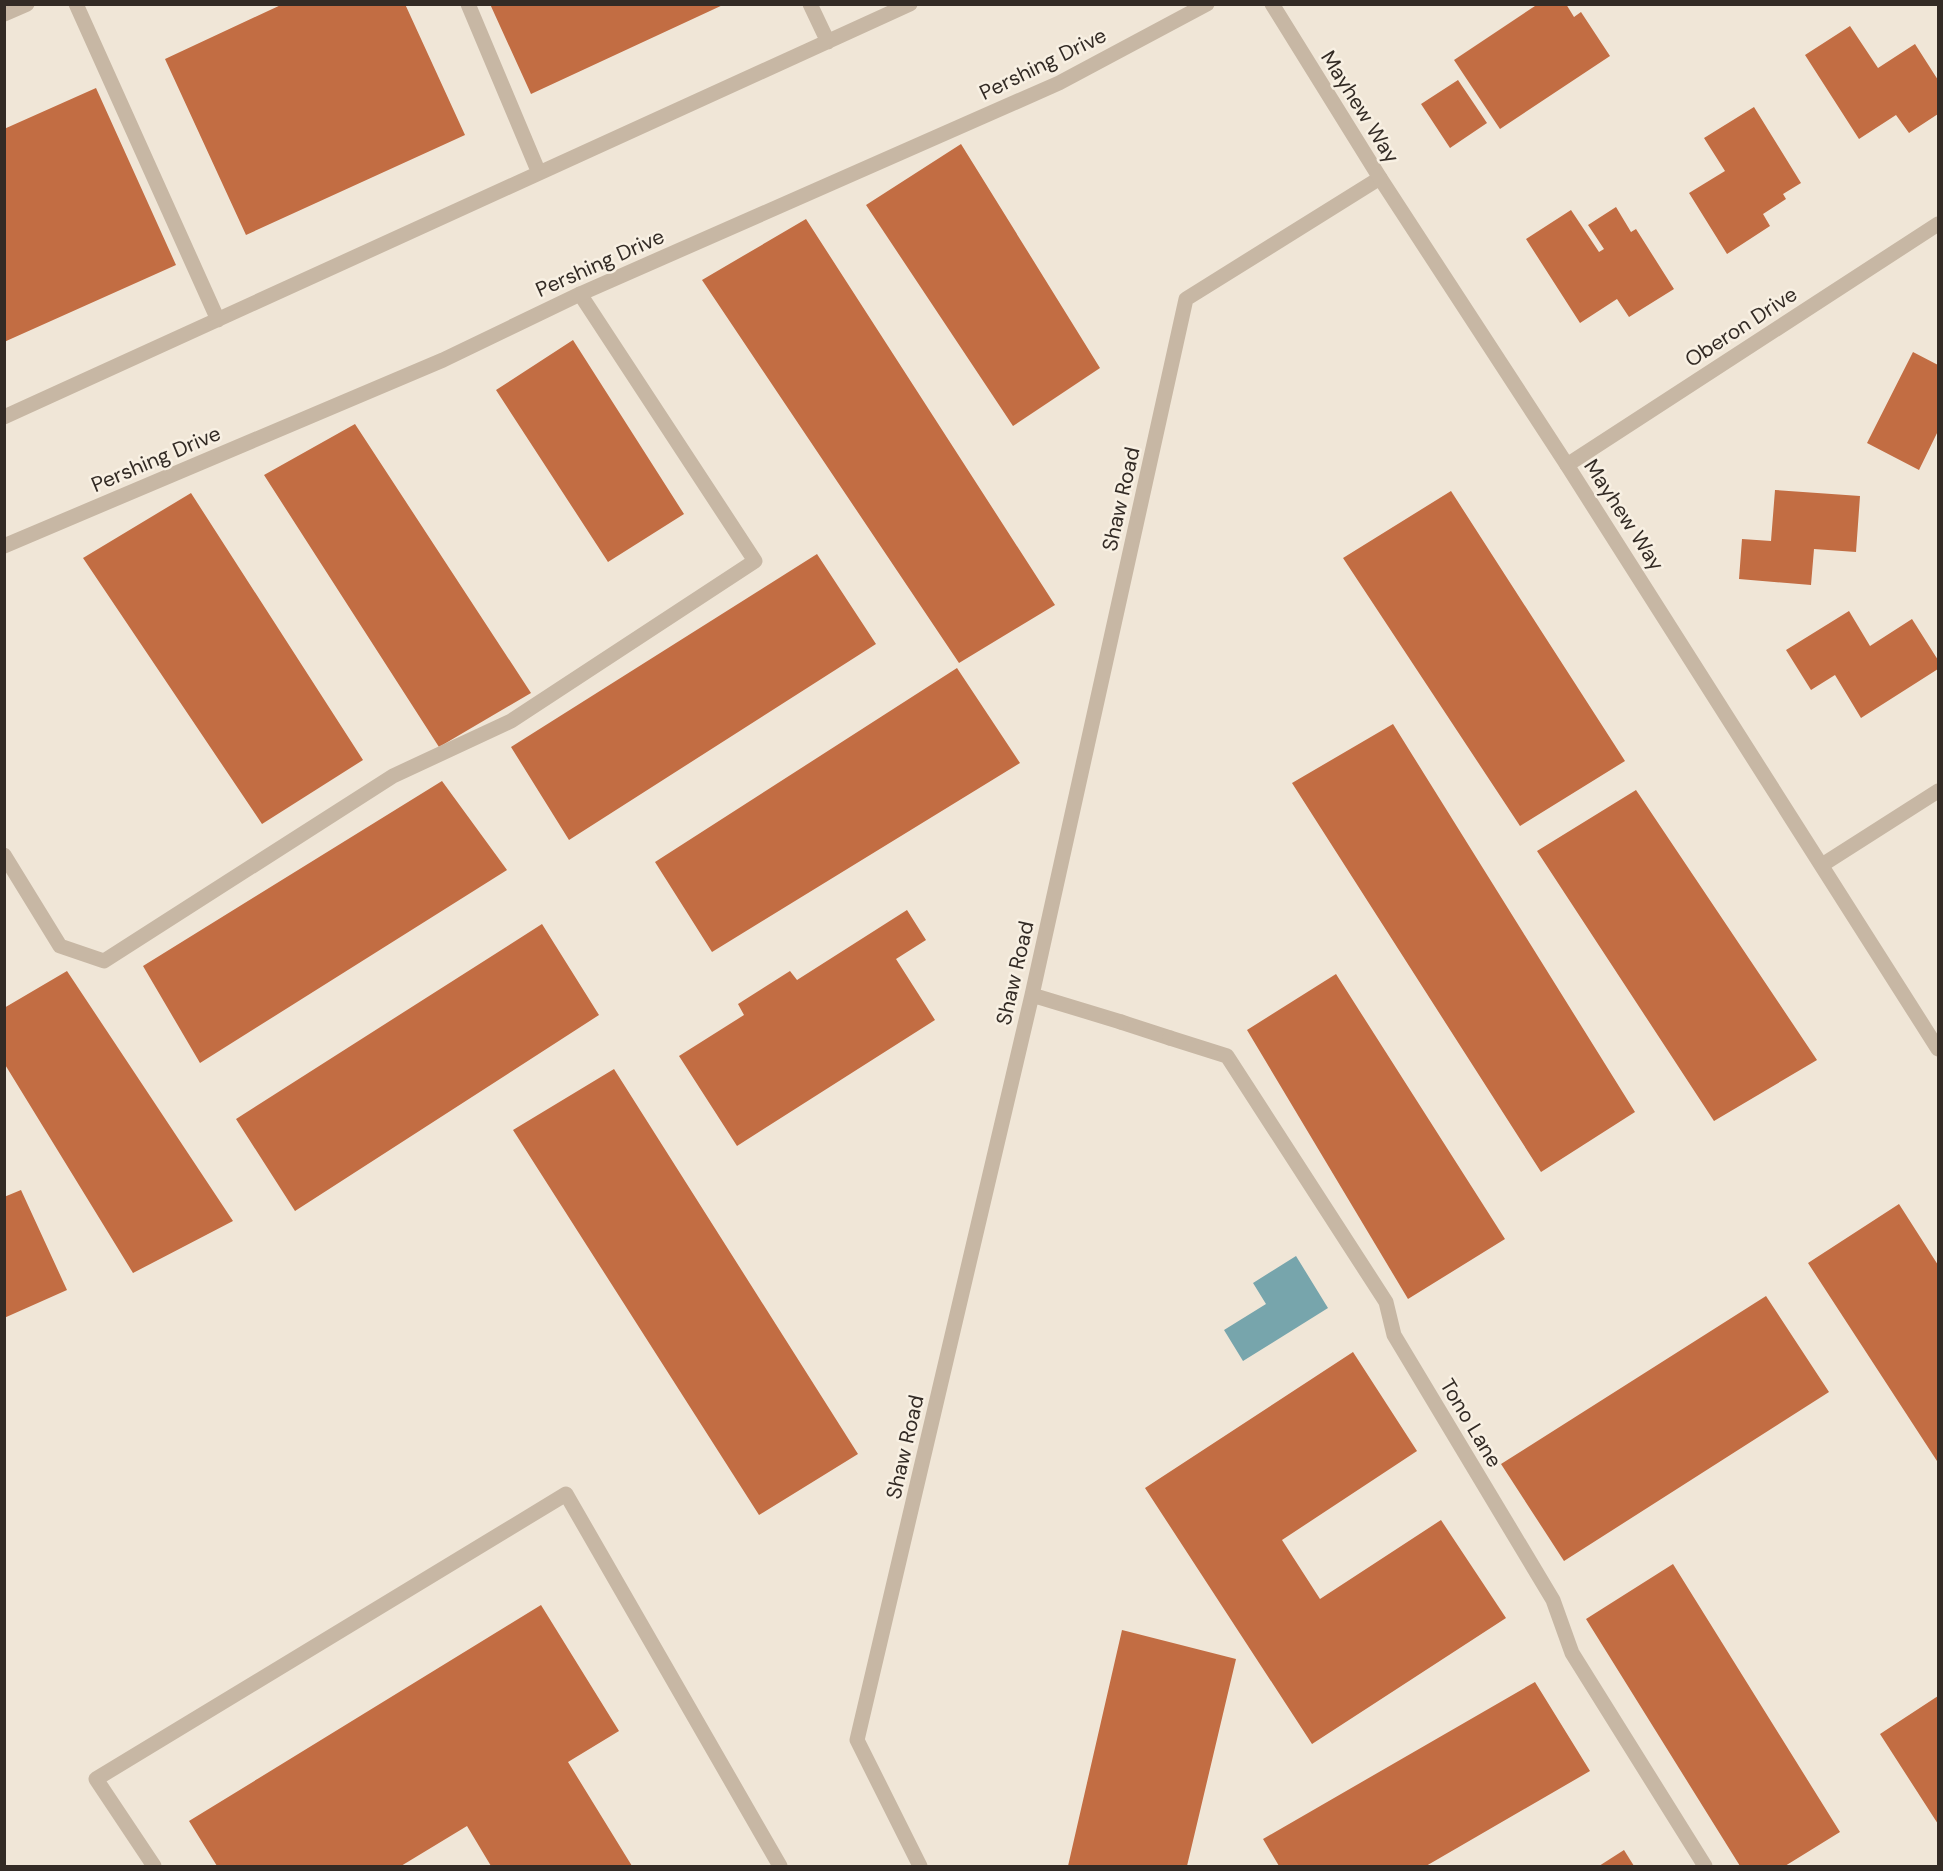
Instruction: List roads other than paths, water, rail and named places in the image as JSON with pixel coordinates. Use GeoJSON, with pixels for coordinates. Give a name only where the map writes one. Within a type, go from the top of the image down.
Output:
{"type":"FeatureCollection","features":[{"type":"Feature","properties":{"kind":"street"},"geometry":{"type":"LineString","coordinates":[[4,14],[27,4]]}},
{"type":"Feature","properties":{"kind":"street"},"geometry":{"type":"LineString","coordinates":[[75,4],[218,320]]}},
{"type":"Feature","properties":{"kind":"street"},"geometry":{"type":"LineString","coordinates":[[468,4],[539,173]]}},
{"type":"Feature","properties":{"kind":"street"},"geometry":{"type":"LineString","coordinates":[[810,4],[828,42]]}},
{"type":"Feature","properties":{"kind":"street"},"geometry":{"type":"LineString","coordinates":[[4,417],[910,4]]}},
{"type":"Feature","properties":{"kind":"street","name":"Pershing Drive"},"geometry":{"type":"LineString","coordinates":[[4,546],[443,360],[580,294],[1059,82],[1207,4]]}},
{"type":"Feature","properties":{"kind":"street","name":"Mayhew Way"},"geometry":{"type":"LineString","coordinates":[[1272,4],[1380,178],[1567,465],[1938,1049]]}},
{"type":"Feature","properties":{"kind":"street","name":"Shaw Road"},"geometry":{"type":"LineString","coordinates":[[920,1866],[857,1740],[1032,995],[1186,299],[1380,178]]}},
{"type":"Feature","properties":{"kind":"street","name":"Oberon Drive"},"geometry":{"type":"LineString","coordinates":[[1567,465],[1938,224]]}},
{"type":"Feature","properties":{"kind":"street"},"geometry":{"type":"LineString","coordinates":[[4,855],[60,946],[104,961],[393,776],[511,721],[754,561],[580,294]]}},
{"type":"Feature","properties":{"kind":"street"},"geometry":{"type":"LineString","coordinates":[[1822,865],[1938,791]]}},
{"type":"Feature","properties":{"kind":"street","name":"Tono Lane"},"geometry":{"type":"LineString","coordinates":[[1032,995],[1227,1056],[1386,1302],[1394,1335],[1553,1600],[1572,1653],[1705,1866]]}},
{"type":"Feature","properties":{"kind":"street"},"geometry":{"type":"LineString","coordinates":[[154,1866],[96,1779],[566,1494],[780,1866]]}},
{"type":"Feature","properties":{"kind":"water"},"geometry":{"type":"Polygon","coordinates":[[[1296,1256],[1328,1308],[1243,1361],[1224,1330],[1266,1304],[1253,1283],[1296,1256]]]}}]}
